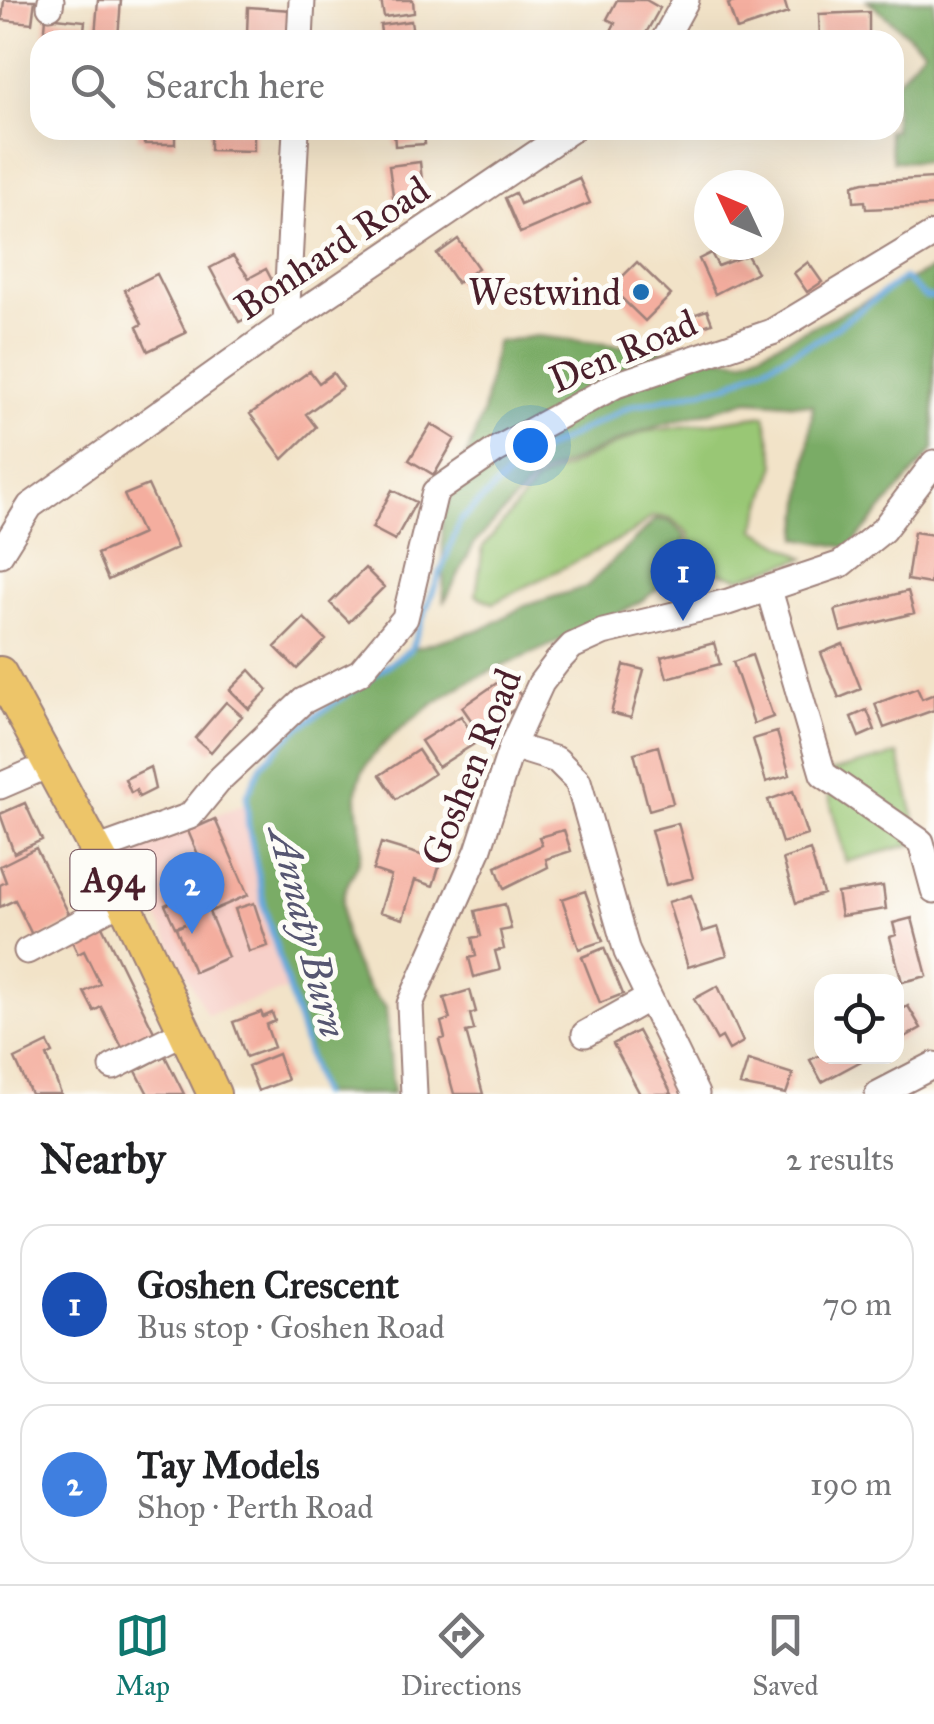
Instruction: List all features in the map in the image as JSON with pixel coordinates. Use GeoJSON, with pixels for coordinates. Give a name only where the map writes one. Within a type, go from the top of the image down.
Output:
{"type":"FeatureCollection","features":[{"type":"Feature","properties":{"kind":"main road","name":"A94"},"geometry":{"type":"LineString","coordinates":[[0,673],[123,900],[214,1094]]}},
{"type":"Feature","properties":{"kind":"street"},"geometry":{"type":"LineString","coordinates":[[300,30],[302,0]]}},
{"type":"Feature","properties":{"kind":"street"},"geometry":{"type":"LineString","coordinates":[[670,30],[686,0]]}},
{"type":"Feature","properties":{"kind":"street"},"geometry":{"type":"LineString","coordinates":[[286,323],[295,140]]}},
{"type":"Feature","properties":{"kind":"street","name":"Bonhard Road"},"geometry":{"type":"LineString","coordinates":[[0,554],[30,506],[286,323],[556,140]]}},
{"type":"Feature","properties":{"kind":"street","name":"Den Road"},"geometry":{"type":"LineString","coordinates":[[96,850],[190,816],[221,778],[303,701],[360,672],[405,618],[435,492],[496,450],[616,386],[772,332],[934,234]]}},
{"type":"Feature","properties":{"kind":"street","name":"Goshen Road"},"geometry":{"type":"LineString","coordinates":[[414,1094],[410,1004],[478,851],[512,746],[541,683],[572,646],[603,632],[769,590],[856,556],[883,530],[934,462]]}},
{"type":"Feature","properties":{"kind":"street"},"geometry":{"type":"LineString","coordinates":[[769,590],[823,774],[920,842],[934,890]]}},
{"type":"Feature","properties":{"kind":"street"},"geometry":{"type":"LineString","coordinates":[[512,746],[557,760],[578,781],[613,912],[696,1094]]}},
{"type":"Feature","properties":{"kind":"street"},"geometry":{"type":"LineString","coordinates":[[0,786],[51,764]]}},
{"type":"Feature","properties":{"kind":"street"},"geometry":{"type":"LineString","coordinates":[[27,951],[123,900]]}},
{"type":"Feature","properties":{"kind":"street"},"geometry":{"type":"LineString","coordinates":[[585,1034],[649,998]]}},
{"type":"Feature","properties":{"kind":"street"},"geometry":{"type":"LineString","coordinates":[[113,1067],[186,1032]]}},
{"type":"Feature","properties":{"kind":"street"},"geometry":{"type":"LineString","coordinates":[[878,1094],[934,1066]]}},
{"type":"Feature","properties":{"kind":"shaded area"},"geometry":{"type":"Polygon","coordinates":[[[247,803],[289,989],[207,1015],[123,850],[247,803]]]}},
{"type":"Feature","properties":{"kind":"green space"},"geometry":{"type":"Polygon","coordinates":[[[867,0],[934,0],[934,162],[893,161],[889,140],[904,140],[904,73],[924,49],[867,0]]]}},
{"type":"Feature","properties":{"kind":"green space"},"geometry":{"type":"Polygon","coordinates":[[[934,268],[934,449],[849,548],[798,538],[813,405],[748,400],[642,431],[536,477],[474,544],[444,603],[442,520],[483,413],[496,342],[537,336],[743,360],[934,268]]]}},
{"type":"Feature","properties":{"kind":"green space"},"geometry":{"type":"Polygon","coordinates":[[[765,415],[776,464],[755,529],[805,558],[740,578],[692,565],[689,533],[670,518],[653,516],[632,533],[493,603],[476,595],[483,547],[537,481],[643,432],[765,415]]]}},
{"type":"Feature","properties":{"kind":"green space"},"geometry":{"type":"Polygon","coordinates":[[[656,519],[670,521],[686,536],[671,574],[658,588],[627,609],[450,693],[393,735],[363,771],[357,798],[362,850],[345,890],[342,913],[352,958],[367,986],[386,1007],[393,1094],[320,1094],[265,909],[248,824],[247,796],[262,764],[297,729],[411,649],[485,628],[524,606],[586,587],[656,519]]]}},
{"type":"Feature","properties":{"kind":"green space"},"geometry":{"type":"Polygon","coordinates":[[[898,754],[921,842],[846,862],[823,774],[898,754]]]}},
{"type":"Feature","properties":{"kind":"building"},"geometry":{"type":"Polygon","coordinates":[[[4,0],[35,0],[32,23],[2,20],[4,0]]]}},
{"type":"Feature","properties":{"kind":"building"},"geometry":{"type":"Polygon","coordinates":[[[98,0],[121,0],[119,30],[96,30],[98,0]]]}},
{"type":"Feature","properties":{"kind":"building"},"geometry":{"type":"Polygon","coordinates":[[[381,0],[413,0],[414,13],[384,17],[381,0]]]}},
{"type":"Feature","properties":{"kind":"building"},"geometry":{"type":"Polygon","coordinates":[[[617,0],[646,0],[660,8],[648,30],[612,30],[615,23],[607,19],[617,0]]]}},
{"type":"Feature","properties":{"kind":"building"},"geometry":{"type":"Polygon","coordinates":[[[741,0],[784,0],[788,13],[737,30],[728,4],[741,0]]]}},
{"type":"Feature","properties":{"kind":"building"},"geometry":{"type":"Polygon","coordinates":[[[248,7],[291,10],[290,30],[247,30],[248,7]]]}},
{"type":"Feature","properties":{"kind":"building"},"geometry":{"type":"Polygon","coordinates":[[[869,12],[869,30],[820,30],[819,14],[869,12]]]}},
{"type":"Feature","properties":{"kind":"building"},"geometry":{"type":"Polygon","coordinates":[[[46,17],[85,21],[84,30],[45,30],[46,17]]]}},
{"type":"Feature","properties":{"kind":"building"},"geometry":{"type":"Polygon","coordinates":[[[411,21],[412,30],[381,30],[380,25],[411,21]]]}},
{"type":"Feature","properties":{"kind":"building"},"geometry":{"type":"Polygon","coordinates":[[[144,140],[175,140],[175,144],[144,144],[144,140]]]}},
{"type":"Feature","properties":{"kind":"building"},"geometry":{"type":"Polygon","coordinates":[[[210,140],[254,140],[254,151],[210,150],[210,140]]]}},
{"type":"Feature","properties":{"kind":"building"},"geometry":{"type":"Polygon","coordinates":[[[395,140],[425,140],[425,144],[395,146],[395,140]]]}},
{"type":"Feature","properties":{"kind":"building"},"geometry":{"type":"Polygon","coordinates":[[[420,162],[424,199],[394,203],[389,166],[420,162]]]}},
{"type":"Feature","properties":{"kind":"building"},"geometry":{"type":"Polygon","coordinates":[[[579,178],[590,203],[520,233],[505,198],[515,193],[520,204],[579,178]]]}},
{"type":"Feature","properties":{"kind":"building"},"geometry":{"type":"Polygon","coordinates":[[[933,178],[934,206],[866,209],[865,201],[854,202],[853,185],[933,178]]]}},
{"type":"Feature","properties":{"kind":"building"},"geometry":{"type":"Polygon","coordinates":[[[458,239],[478,268],[457,283],[437,254],[458,239]]]}},
{"type":"Feature","properties":{"kind":"building"},"geometry":{"type":"Polygon","coordinates":[[[233,256],[249,278],[266,269],[277,290],[259,300],[264,309],[239,322],[210,268],[233,256]]]}},
{"type":"Feature","properties":{"kind":"building"},"geometry":{"type":"Polygon","coordinates":[[[699,260],[715,260],[718,266],[750,260],[757,272],[715,294],[699,260]]]}},
{"type":"Feature","properties":{"kind":"building","name":"Westwind"},"geometry":{"type":"Polygon","coordinates":[[[637,262],[671,295],[645,321],[611,288],[637,262]]]}},
{"type":"Feature","properties":{"kind":"building"},"geometry":{"type":"Polygon","coordinates":[[[808,262],[822,282],[807,292],[794,273],[808,262]]]}},
{"type":"Feature","properties":{"kind":"building"},"geometry":{"type":"Polygon","coordinates":[[[157,274],[186,333],[148,351],[137,327],[142,324],[125,290],[157,274]]]}},
{"type":"Feature","properties":{"kind":"building"},"geometry":{"type":"Polygon","coordinates":[[[707,310],[712,323],[695,329],[690,316],[707,310]]]}},
{"type":"Feature","properties":{"kind":"building"},"geometry":{"type":"Polygon","coordinates":[[[310,371],[319,383],[333,373],[343,387],[306,414],[316,427],[283,459],[250,414],[310,371]]]}},
{"type":"Feature","properties":{"kind":"building"},"geometry":{"type":"Polygon","coordinates":[[[431,424],[455,439],[434,475],[409,460],[431,424]]]}},
{"type":"Feature","properties":{"kind":"building"},"geometry":{"type":"Polygon","coordinates":[[[148,485],[177,548],[108,580],[97,554],[142,534],[124,495],[148,485]]]}},
{"type":"Feature","properties":{"kind":"building"},"geometry":{"type":"Polygon","coordinates":[[[392,490],[416,502],[395,540],[372,528],[392,490]]]}},
{"type":"Feature","properties":{"kind":"building"},"geometry":{"type":"Polygon","coordinates":[[[914,532],[934,535],[930,584],[907,580],[914,532]]]}},
{"type":"Feature","properties":{"kind":"building"},"geometry":{"type":"Polygon","coordinates":[[[365,568],[384,587],[349,622],[330,603],[365,568]]]}},
{"type":"Feature","properties":{"kind":"building"},"geometry":{"type":"Polygon","coordinates":[[[908,591],[914,613],[841,632],[835,610],[908,591]]]}},
{"type":"Feature","properties":{"kind":"building"},"geometry":{"type":"Polygon","coordinates":[[[304,618],[326,640],[297,669],[275,647],[304,618]]]}},
{"type":"Feature","properties":{"kind":"building"},"geometry":{"type":"Polygon","coordinates":[[[714,643],[720,664],[667,678],[661,657],[714,643]]]}},
{"type":"Feature","properties":{"kind":"building"},"geometry":{"type":"Polygon","coordinates":[[[843,644],[861,689],[839,698],[821,653],[843,644]]]}},
{"type":"Feature","properties":{"kind":"building"},"geometry":{"type":"Polygon","coordinates":[[[752,655],[773,717],[754,724],[733,662],[752,655]]]}},
{"type":"Feature","properties":{"kind":"building"},"geometry":{"type":"Polygon","coordinates":[[[624,665],[644,670],[631,718],[611,713],[624,665]]]}},
{"type":"Feature","properties":{"kind":"building"},"geometry":{"type":"Polygon","coordinates":[[[250,670],[268,690],[249,709],[230,690],[250,670]]]}},
{"type":"Feature","properties":{"kind":"building"},"geometry":{"type":"Polygon","coordinates":[[[507,676],[525,702],[480,733],[462,707],[507,676]]]}},
{"type":"Feature","properties":{"kind":"building"},"geometry":{"type":"Polygon","coordinates":[[[917,688],[922,699],[934,694],[934,710],[884,728],[875,704],[917,688]]]}},
{"type":"Feature","properties":{"kind":"building"},"geometry":{"type":"Polygon","coordinates":[[[226,702],[242,716],[211,752],[195,738],[226,702]]]}},
{"type":"Feature","properties":{"kind":"building"},"geometry":{"type":"Polygon","coordinates":[[[867,710],[875,730],[859,737],[851,717],[867,710]]]}},
{"type":"Feature","properties":{"kind":"building"},"geometry":{"type":"Polygon","coordinates":[[[461,716],[477,742],[438,767],[421,741],[461,716]]]}},
{"type":"Feature","properties":{"kind":"building"},"geometry":{"type":"Polygon","coordinates":[[[777,732],[790,775],[766,782],[753,739],[777,732]]]}},
{"type":"Feature","properties":{"kind":"building"},"geometry":{"type":"Polygon","coordinates":[[[658,746],[673,803],[649,810],[634,753],[658,746]]]}},
{"type":"Feature","properties":{"kind":"building"},"geometry":{"type":"Polygon","coordinates":[[[418,750],[434,774],[396,799],[380,775],[418,750]]]}},
{"type":"Feature","properties":{"kind":"building"},"geometry":{"type":"Polygon","coordinates":[[[150,767],[155,789],[139,797],[136,790],[131,793],[125,779],[150,767]]]}},
{"type":"Feature","properties":{"kind":"building"},"geometry":{"type":"Polygon","coordinates":[[[793,791],[807,835],[782,843],[768,800],[793,791]]]}},
{"type":"Feature","properties":{"kind":"building"},"geometry":{"type":"Polygon","coordinates":[[[25,803],[42,840],[14,853],[0,814],[25,803]]]}},
{"type":"Feature","properties":{"kind":"building"},"geometry":{"type":"Polygon","coordinates":[[[215,819],[248,895],[209,912],[228,957],[194,972],[176,928],[185,924],[175,927],[165,905],[211,885],[188,831],[215,819]]]}},
{"type":"Feature","properties":{"kind":"building"},"geometry":{"type":"Polygon","coordinates":[[[678,823],[693,878],[666,885],[651,830],[678,823]]]}},
{"type":"Feature","properties":{"kind":"building"},"geometry":{"type":"Polygon","coordinates":[[[564,830],[571,851],[546,859],[548,867],[504,889],[496,867],[542,845],[539,837],[564,830]]]}},
{"type":"Feature","properties":{"kind":"building"},"geometry":{"type":"Polygon","coordinates":[[[381,843],[441,861],[433,886],[415,880],[403,919],[380,912],[391,876],[373,870],[381,843]]]}},
{"type":"Feature","properties":{"kind":"building"},"geometry":{"type":"Polygon","coordinates":[[[36,848],[73,922],[35,941],[15,900],[0,907],[0,885],[6,882],[0,866],[36,848]]]}},
{"type":"Feature","properties":{"kind":"building"},"geometry":{"type":"Polygon","coordinates":[[[810,850],[823,894],[796,903],[783,859],[810,850]]]}},
{"type":"Feature","properties":{"kind":"building"},"geometry":{"type":"Polygon","coordinates":[[[883,886],[886,909],[841,916],[837,893],[883,886]]]}},
{"type":"Feature","properties":{"kind":"building"},"geometry":{"type":"Polygon","coordinates":[[[585,891],[603,941],[579,949],[562,899],[585,891]]]}},
{"type":"Feature","properties":{"kind":"building"},"geometry":{"type":"Polygon","coordinates":[[[691,895],[702,932],[718,927],[727,955],[688,967],[668,902],[691,895]]]}},
{"type":"Feature","properties":{"kind":"building"},"geometry":{"type":"Polygon","coordinates":[[[254,903],[268,946],[249,952],[235,909],[254,903]]]}},
{"type":"Feature","properties":{"kind":"building"},"geometry":{"type":"Polygon","coordinates":[[[505,904],[511,929],[500,931],[504,949],[495,951],[500,970],[474,977],[469,958],[476,956],[472,938],[481,936],[475,911],[505,904]]]}},
{"type":"Feature","properties":{"kind":"building"},"geometry":{"type":"Polygon","coordinates":[[[912,918],[927,976],[904,982],[890,937],[896,935],[893,923],[912,918]]]}},
{"type":"Feature","properties":{"kind":"building"},"geometry":{"type":"Polygon","coordinates":[[[100,922],[156,1036],[125,1053],[101,1007],[94,1011],[84,992],[100,984],[84,951],[78,954],[70,937],[100,922]]]}},
{"type":"Feature","properties":{"kind":"building"},"geometry":{"type":"Polygon","coordinates":[[[604,948],[623,994],[600,1003],[582,957],[604,948]]]}},
{"type":"Feature","properties":{"kind":"building"},"geometry":{"type":"Polygon","coordinates":[[[718,986],[743,1042],[729,1050],[722,1037],[717,1040],[694,999],[718,986]]]}},
{"type":"Feature","properties":{"kind":"building"},"geometry":{"type":"Polygon","coordinates":[[[470,990],[476,1012],[470,1014],[474,1030],[466,1032],[483,1094],[454,1094],[439,1040],[445,1038],[441,1022],[450,1019],[444,998],[470,990]]]}},
{"type":"Feature","properties":{"kind":"building"},"geometry":{"type":"Polygon","coordinates":[[[908,1006],[921,1028],[904,1038],[904,1008],[908,1006]]]}},
{"type":"Feature","properties":{"kind":"building"},"geometry":{"type":"Polygon","coordinates":[[[261,1012],[263,1017],[272,1013],[275,1021],[266,1025],[274,1047],[246,1057],[233,1022],[261,1012]]]}},
{"type":"Feature","properties":{"kind":"building"},"geometry":{"type":"Polygon","coordinates":[[[638,1031],[672,1094],[640,1094],[613,1044],[638,1031]]]}},
{"type":"Feature","properties":{"kind":"building"},"geometry":{"type":"Polygon","coordinates":[[[48,1043],[53,1053],[47,1056],[61,1094],[31,1094],[15,1059],[48,1043]]]}},
{"type":"Feature","properties":{"kind":"building"},"geometry":{"type":"Polygon","coordinates":[[[278,1054],[287,1080],[258,1091],[248,1066],[278,1054]]]}},
{"type":"Feature","properties":{"kind":"building"},"geometry":{"type":"Polygon","coordinates":[[[165,1056],[184,1094],[148,1094],[136,1071],[165,1056]]]}},
{"type":"Feature","properties":{"kind":"building"},"geometry":{"type":"Polygon","coordinates":[[[814,1058],[814,1064],[856,1064],[822,1082],[810,1060],[814,1058]]]}},
{"type":"Feature","properties":{"kind":"building"},"geometry":{"type":"Polygon","coordinates":[[[748,1060],[793,1074],[786,1094],[740,1085],[748,1060]]]}},
{"type":"Feature","properties":{"kind":"waterway","name":"Annaty Burn"},"geometry":{"type":"LineString","coordinates":[[320,1094],[265,909],[248,824],[247,796],[262,764],[297,729],[411,649],[460,521],[525,459],[631,406],[727,385],[821,338],[904,278],[925,297],[934,297]]}},
{"type":"Feature","properties":{"kind":"place","name":"Westwind"},"geometry":{"type":"Point","coordinates":[641,292]}},
{"type":"Feature","properties":{"kind":"place","name":"Goshen Crescent"},"geometry":{"type":"Point","coordinates":[683,621]}},
{"type":"Feature","properties":{"kind":"place","name":"Tay Models"},"geometry":{"type":"Point","coordinates":[192,934]}}]}
